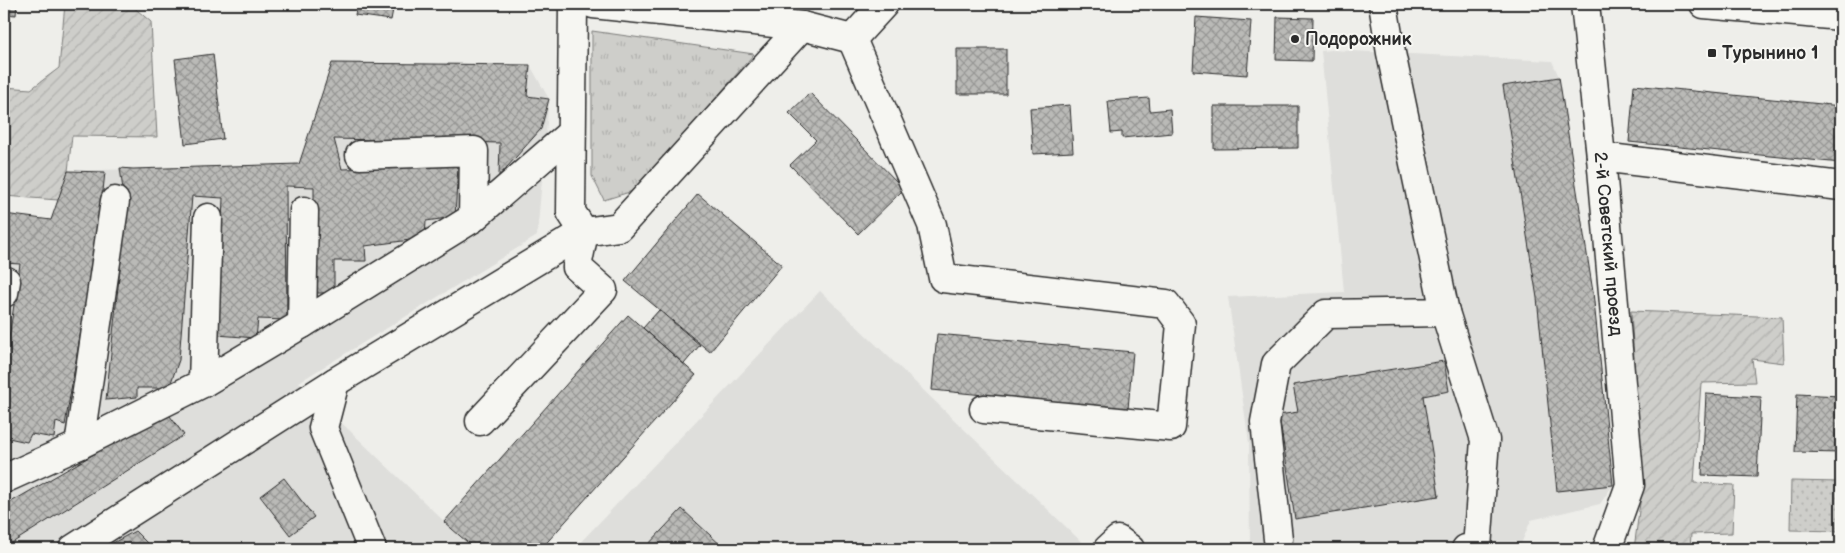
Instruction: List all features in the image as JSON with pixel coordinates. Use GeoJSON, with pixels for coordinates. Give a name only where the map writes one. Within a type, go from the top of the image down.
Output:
{"type":"FeatureCollection","features":[{"type":"Feature","properties":{"kind":"street"},"geometry":{"type":"LineString","coordinates":[[480,421],[603,290],[577,267],[584,232],[571,212],[573,4]]}},
{"type":"Feature","properties":{"kind":"street"},"geometry":{"type":"LineString","coordinates":[[593,4],[802,26],[852,39]]}},
{"type":"Feature","properties":{"kind":"street"},"geometry":{"type":"LineString","coordinates":[[852,39],[884,4]]}},
{"type":"Feature","properties":{"kind":"street"},"geometry":{"type":"LineString","coordinates":[[1383,4],[1391,53],[1445,312],[1484,440],[1477,548],[1466,549]]}},
{"type":"Feature","properties":{"kind":"street","name":"2-й Советский проезд"},"geometry":{"type":"LineString","coordinates":[[1585,4],[1601,157],[1630,485],[1607,549]]}},
{"type":"Feature","properties":{"kind":"street"},"geometry":{"type":"LineString","coordinates":[[1704,4],[1841,16]]}},
{"type":"Feature","properties":{"kind":"street"},"geometry":{"type":"LineString","coordinates":[[73,549],[335,382],[584,232],[619,227],[802,26]]}},
{"type":"Feature","properties":{"kind":"street"},"geometry":{"type":"LineString","coordinates":[[852,39],[932,225],[944,278],[1166,304],[1181,324],[1171,427],[984,409]]}},
{"type":"Feature","properties":{"kind":"street"},"geometry":{"type":"LineString","coordinates":[[4,477],[78,445],[203,383],[302,324],[473,218],[571,133]]}},
{"type":"Feature","properties":{"kind":"street"},"geometry":{"type":"LineString","coordinates":[[360,155],[474,151],[473,218]]}},
{"type":"Feature","properties":{"kind":"street"},"geometry":{"type":"LineString","coordinates":[[1601,157],[1841,186]]}},
{"type":"Feature","properties":{"kind":"street"},"geometry":{"type":"LineString","coordinates":[[78,445],[115,201]]}},
{"type":"Feature","properties":{"kind":"street"},"geometry":{"type":"LineString","coordinates":[[302,324],[304,211]]}},
{"type":"Feature","properties":{"kind":"street"},"geometry":{"type":"LineString","coordinates":[[203,383],[208,218]]}},
{"type":"Feature","properties":{"kind":"street"},"geometry":{"type":"LineString","coordinates":[[1278,539],[1265,422],[1276,364],[1326,314],[1445,312]]}},
{"type":"Feature","properties":{"kind":"street"},"geometry":{"type":"LineString","coordinates":[[335,382],[323,428],[372,549]]}},
{"type":"Feature","properties":{"kind":"street"},"geometry":{"type":"LineString","coordinates":[[284,414],[323,428]]}},
{"type":"Feature","properties":{"kind":"street"},"geometry":{"type":"LineString","coordinates":[[1108,549],[1118,540],[1130,549]]}},
{"type":"Feature","properties":{"kind":"shaded area"},"geometry":{"type":"Polygon","coordinates":[[[1321,51],[1552,61],[1559,77],[1593,292],[1613,485],[1600,504],[1531,520],[1519,549],[1250,549],[1249,443],[1228,297],[1344,292],[1321,51]]]}},
{"type":"Feature","properties":{"kind":"shaded area"},"geometry":{"type":"Polygon","coordinates":[[[332,63],[530,65],[549,99],[537,236],[299,382],[473,549],[4,549],[4,214],[51,220],[68,171],[299,164],[332,63]]]}},
{"type":"Feature","properties":{"kind":"shaded area"},"geometry":{"type":"Polygon","coordinates":[[[820,291],[1089,549],[574,549],[820,291]]]}},
{"type":"Feature","properties":{"kind":"green space"},"geometry":{"type":"Polygon","coordinates":[[[65,4],[130,4],[151,22],[157,137],[72,136],[68,171],[58,200],[4,196],[4,87],[31,89],[59,68],[65,4]]]}},
{"type":"Feature","properties":{"kind":"green space"},"geometry":{"type":"Polygon","coordinates":[[[592,31],[754,54],[636,190],[604,200],[592,176],[592,31]]]}},
{"type":"Feature","properties":{"kind":"green space"},"geometry":{"type":"Polygon","coordinates":[[[1631,311],[1782,317],[1784,363],[1752,359],[1755,382],[1701,383],[1694,483],[1734,485],[1732,533],[1691,534],[1690,549],[1634,549],[1642,488],[1631,311]]]}},
{"type":"Feature","properties":{"kind":"green space"},"geometry":{"type":"Polygon","coordinates":[[[1791,481],[1841,482],[1841,531],[1790,530],[1791,481]]]}},
{"type":"Feature","properties":{"kind":"building"},"geometry":{"type":"Polygon","coordinates":[[[4,4],[17,4],[16,15],[4,14],[4,4]]]}},
{"type":"Feature","properties":{"kind":"building"},"geometry":{"type":"Polygon","coordinates":[[[172,4],[207,4],[207,6],[172,4]]]}},
{"type":"Feature","properties":{"kind":"building"},"geometry":{"type":"Polygon","coordinates":[[[357,4],[394,4],[391,20],[355,15],[357,4]]]}},
{"type":"Feature","properties":{"kind":"building"},"geometry":{"type":"Polygon","coordinates":[[[1196,17],[1251,21],[1247,75],[1193,71],[1196,17]]]}},
{"type":"Feature","properties":{"kind":"building","name":"Подорожник"},"geometry":{"type":"Polygon","coordinates":[[[1277,17],[1313,18],[1312,61],[1276,60],[1277,17]]]}},
{"type":"Feature","properties":{"kind":"building"},"geometry":{"type":"Polygon","coordinates":[[[957,49],[1006,49],[1006,94],[957,94],[957,49]]]}},
{"type":"Feature","properties":{"kind":"building"},"geometry":{"type":"Polygon","coordinates":[[[213,54],[223,139],[185,144],[175,59],[213,54]]]}},
{"type":"Feature","properties":{"kind":"building"},"geometry":{"type":"Polygon","coordinates":[[[332,63],[530,65],[527,96],[549,99],[541,129],[499,176],[500,143],[334,139],[342,169],[458,166],[455,217],[426,221],[425,238],[365,246],[366,261],[334,261],[334,293],[314,293],[314,187],[286,186],[287,320],[258,319],[256,338],[217,335],[223,198],[192,196],[179,360],[169,388],[137,388],[137,397],[106,400],[126,211],[120,168],[299,164],[332,63]]]}},
{"type":"Feature","properties":{"kind":"building"},"geometry":{"type":"Polygon","coordinates":[[[1559,77],[1593,292],[1613,485],[1557,491],[1537,298],[1503,86],[1559,77]]]}},
{"type":"Feature","properties":{"kind":"building"},"geometry":{"type":"Polygon","coordinates":[[[1634,85],[1841,106],[1841,163],[1629,142],[1634,85]]]}},
{"type":"Feature","properties":{"kind":"building"},"geometry":{"type":"Polygon","coordinates":[[[810,93],[904,189],[858,234],[790,165],[816,140],[789,113],[810,93]]]}},
{"type":"Feature","properties":{"kind":"building"},"geometry":{"type":"Polygon","coordinates":[[[1149,98],[1150,111],[1170,109],[1172,133],[1122,138],[1122,132],[1111,133],[1108,101],[1149,98]]]}},
{"type":"Feature","properties":{"kind":"building"},"geometry":{"type":"Polygon","coordinates":[[[1070,105],[1073,152],[1033,154],[1030,108],[1070,105]]]}},
{"type":"Feature","properties":{"kind":"building"},"geometry":{"type":"Polygon","coordinates":[[[1214,106],[1298,106],[1298,148],[1214,149],[1214,106]]]}},
{"type":"Feature","properties":{"kind":"building"},"geometry":{"type":"Polygon","coordinates":[[[68,171],[105,172],[100,219],[65,425],[56,422],[54,438],[31,434],[27,442],[4,437],[4,372],[20,264],[4,263],[4,214],[51,220],[68,171]]]}},
{"type":"Feature","properties":{"kind":"building"},"geometry":{"type":"Polygon","coordinates":[[[698,194],[782,265],[710,352],[625,281],[698,194]]]}},
{"type":"Feature","properties":{"kind":"building"},"geometry":{"type":"Polygon","coordinates":[[[659,310],[700,345],[684,364],[643,328],[659,310]]]}},
{"type":"Feature","properties":{"kind":"building"},"geometry":{"type":"Polygon","coordinates":[[[628,315],[696,375],[541,549],[475,549],[444,522],[628,315]]]}},
{"type":"Feature","properties":{"kind":"building"},"geometry":{"type":"Polygon","coordinates":[[[937,334],[1133,352],[1128,409],[932,390],[937,334]]]}},
{"type":"Feature","properties":{"kind":"building"},"geometry":{"type":"Polygon","coordinates":[[[1444,361],[1449,391],[1423,396],[1439,496],[1295,519],[1279,415],[1298,412],[1293,385],[1444,361]]]}},
{"type":"Feature","properties":{"kind":"building"},"geometry":{"type":"Polygon","coordinates":[[[1706,394],[1761,397],[1757,477],[1702,475],[1706,394]]]}},
{"type":"Feature","properties":{"kind":"building"},"geometry":{"type":"Polygon","coordinates":[[[1797,394],[1841,396],[1841,453],[1795,452],[1797,394]]]}},
{"type":"Feature","properties":{"kind":"building"},"geometry":{"type":"Polygon","coordinates":[[[167,412],[184,435],[4,548],[4,506],[167,412]]]}},
{"type":"Feature","properties":{"kind":"building"},"geometry":{"type":"Polygon","coordinates":[[[284,478],[314,517],[290,535],[260,496],[284,478]]]}},
{"type":"Feature","properties":{"kind":"building"},"geometry":{"type":"Polygon","coordinates":[[[682,509],[725,549],[644,549],[682,509]]]}},
{"type":"Feature","properties":{"kind":"building"},"geometry":{"type":"Polygon","coordinates":[[[135,531],[153,549],[102,549],[135,531]]]}},
{"type":"Feature","properties":{"kind":"place","name":"Подорожник"},"geometry":{"type":"Point","coordinates":[1295,39]}},
{"type":"Feature","properties":{"kind":"place","name":"Турынино 1"},"geometry":{"type":"Point","coordinates":[1712,53]}}]}
